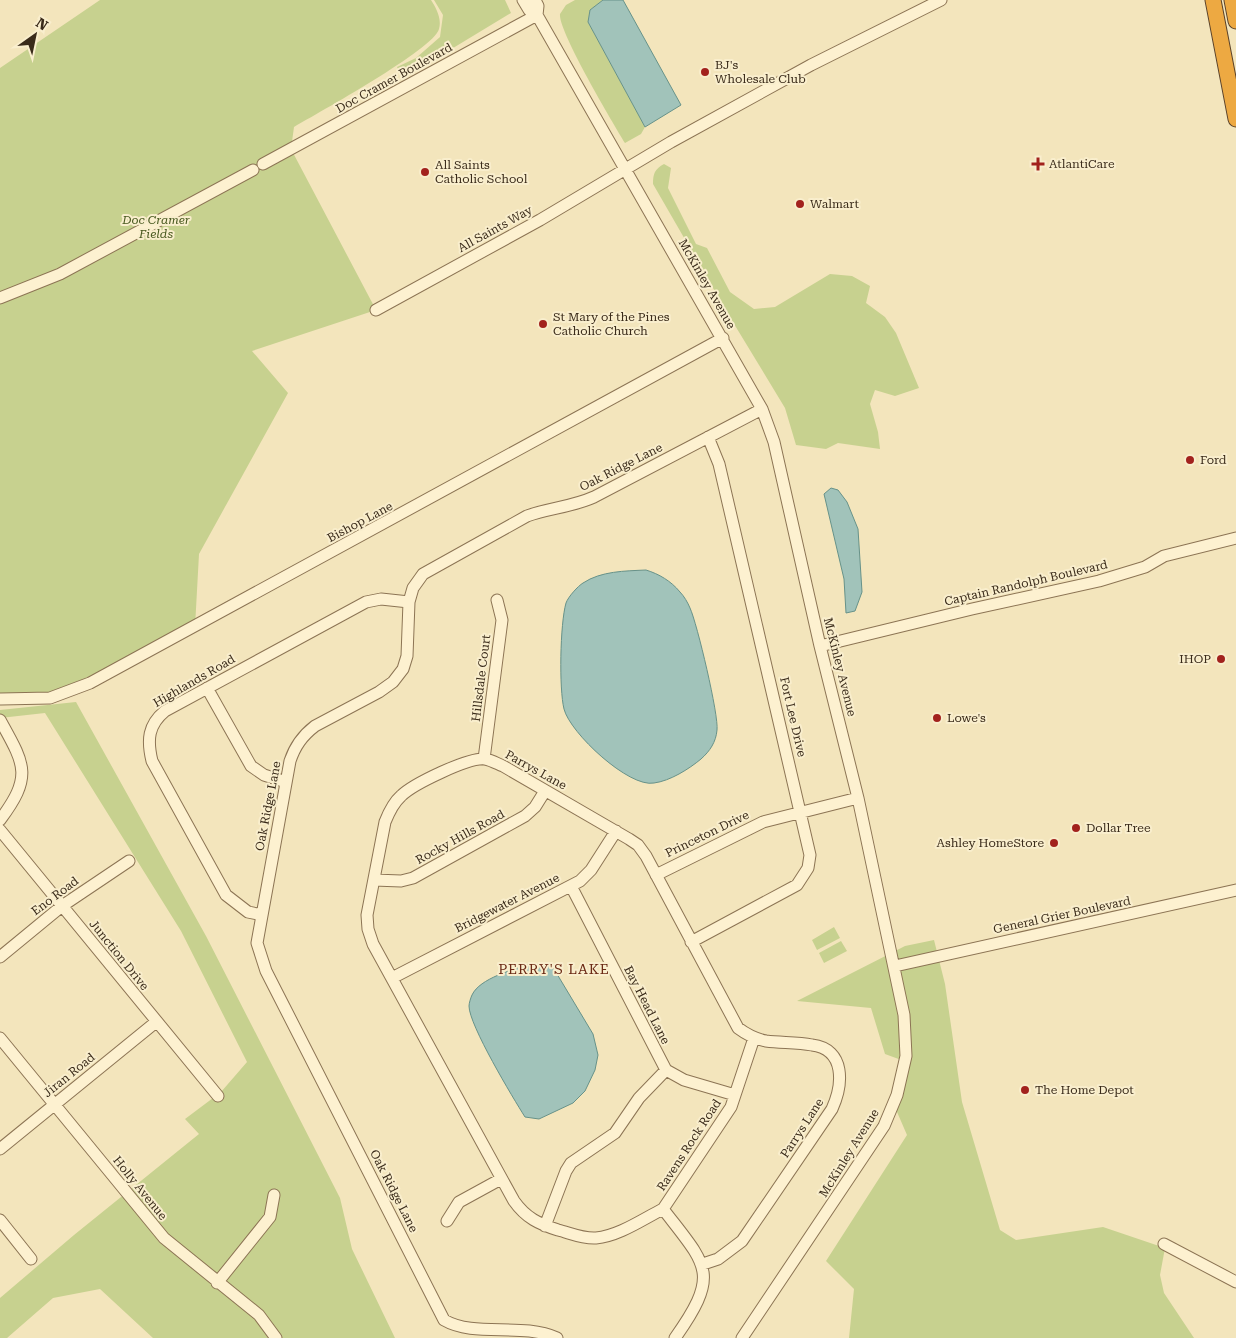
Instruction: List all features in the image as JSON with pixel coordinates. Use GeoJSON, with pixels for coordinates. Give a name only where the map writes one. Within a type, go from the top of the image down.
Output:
{"type":"FeatureCollection","features":[{"type":"Feature","properties":{"kind":"highway"},"geometry":{"type":"LineString","coordinates":[[1213,0],[1236,118]]}},
{"type":"Feature","properties":{"kind":"highway"},"geometry":{"type":"LineString","coordinates":[[1232,0],[1236,21]]}},
{"type":"Feature","properties":{"kind":"street","name":"McKinley Avenue"},"geometry":{"type":"LineString","coordinates":[[523,0],[529,10],[537,15],[762,409],[774,442],[820,646],[858,798],[904,1015],[907,1041],[902,1080],[890,1113],[875,1142],[742,1338]]}},
{"type":"Feature","properties":{"kind":"street","name":"McKinley Avenue"},"geometry":{"type":"LineString","coordinates":[[535,0],[538,6],[537,15]]}},
{"type":"Feature","properties":{"kind":"street","name":"All Saints Way"},"geometry":{"type":"LineString","coordinates":[[376,310],[626,171],[671,142],[811,64],[940,0]]}},
{"type":"Feature","properties":{"kind":"street","name":"Doc Cramer Boulevard"},"geometry":{"type":"LineString","coordinates":[[0,298],[60,274],[537,15]]}},
{"type":"Feature","properties":{"kind":"street","name":"Bishop Lane"},"geometry":{"type":"LineString","coordinates":[[0,699],[50,698],[90,683],[722,338]]}},
{"type":"Feature","properties":{"kind":"street","name":"Oak Ridge Lane"},"geometry":{"type":"LineString","coordinates":[[558,1338],[538,1334],[469,1337],[452,1328],[440,1316],[266,971],[258,943],[286,782],[295,747],[304,735],[315,726],[379,692],[393,682],[403,669],[407,656],[410,602],[413,588],[429,569],[527,516],[581,503],[762,409]]}},
{"type":"Feature","properties":{"kind":"street","name":"Fort Lee Drive"},"geometry":{"type":"LineString","coordinates":[[691,942],[797,885],[808,868],[810,855],[719,464],[708,438]]}},
{"type":"Feature","properties":{"kind":"street","name":"Captain Randolph Boulevard"},"geometry":{"type":"LineString","coordinates":[[820,646],[972,608],[1099,581],[1145,567],[1164,556],[1236,538]]}},
{"type":"Feature","properties":{"kind":"street","name":"Highlands Road"},"geometry":{"type":"LineString","coordinates":[[262,915],[248,912],[236,905],[226,895],[152,761],[149,748],[149,734],[155,720],[165,711],[366,602],[381,598],[410,602]]}},
{"type":"Feature","properties":{"kind":"street","name":"Hillsdale Court"},"geometry":{"type":"LineString","coordinates":[[484,759],[502,620],[497,600]]}},
{"type":"Feature","properties":{"kind":"street"},"geometry":{"type":"LineString","coordinates":[[207,688],[252,766],[264,775],[286,782]]}},
{"type":"Feature","properties":{"kind":"street"},"geometry":{"type":"LineString","coordinates":[[0,720],[19,754],[22,779],[18,794],[0,820]]}},
{"type":"Feature","properties":{"kind":"street","name":"Parrys Lane"},"geometry":{"type":"LineString","coordinates":[[663,1209],[611,1234],[596,1238],[545,1226],[531,1220],[520,1210],[501,1179],[373,944],[368,928],[368,915],[385,822],[391,808],[402,795],[461,764],[484,759],[503,766],[616,831],[638,845],[738,1028],[754,1038],[765,1041],[812,1044],[829,1052],[836,1059],[840,1070],[839,1095],[832,1109],[742,1241],[718,1259],[703,1264]]}},
{"type":"Feature","properties":{"kind":"street","name":"Rocky Hills Road"},"geometry":{"type":"LineString","coordinates":[[374,880],[401,881],[413,878],[525,816],[535,807],[545,791]]}},
{"type":"Feature","properties":{"kind":"street","name":"Princeton Drive"},"geometry":{"type":"LineString","coordinates":[[656,875],[748,828],[858,798]]}},
{"type":"Feature","properties":{"kind":"street","name":"Junction Drive"},"geometry":{"type":"LineString","coordinates":[[0,830],[218,1096]]}},
{"type":"Feature","properties":{"kind":"street","name":"Bridgewater Avenue"},"geometry":{"type":"LineString","coordinates":[[392,978],[580,881],[591,870],[616,831]]}},
{"type":"Feature","properties":{"kind":"street","name":"Eno Road"},"geometry":{"type":"LineString","coordinates":[[0,957],[62,906],[129,861]]}},
{"type":"Feature","properties":{"kind":"street","name":"Bay Head Lane"},"geometry":{"type":"LineString","coordinates":[[571,886],[666,1070]]}},
{"type":"Feature","properties":{"kind":"street","name":"General Grier Boulevard"},"geometry":{"type":"LineString","coordinates":[[894,966],[1236,890]]}},
{"type":"Feature","properties":{"kind":"street","name":"Jiran Road"},"geometry":{"type":"LineString","coordinates":[[0,1149],[156,1022]]}},
{"type":"Feature","properties":{"kind":"street","name":"Holly Avenue"},"geometry":{"type":"LineString","coordinates":[[0,1038],[164,1238],[259,1316],[276,1338]]}},
{"type":"Feature","properties":{"kind":"street","name":"Ravens Rock Road"},"geometry":{"type":"LineString","coordinates":[[663,1209],[731,1107],[754,1038]]}},
{"type":"Feature","properties":{"kind":"street"},"geometry":{"type":"LineString","coordinates":[[545,1226],[566,1171],[571,1163],[616,1133],[639,1098],[666,1070],[684,1080],[735,1095]]}},
{"type":"Feature","properties":{"kind":"street"},"geometry":{"type":"LineString","coordinates":[[447,1221],[459,1202],[501,1179]]}},
{"type":"Feature","properties":{"kind":"street"},"geometry":{"type":"LineString","coordinates":[[217,1283],[270,1217],[274,1195]]}},
{"type":"Feature","properties":{"kind":"street"},"geometry":{"type":"LineString","coordinates":[[663,1209],[697,1253],[703,1264],[704,1282],[696,1309],[675,1338]]}},
{"type":"Feature","properties":{"kind":"street"},"geometry":{"type":"LineString","coordinates":[[0,1220],[31,1259]]}},
{"type":"Feature","properties":{"kind":"street"},"geometry":{"type":"LineString","coordinates":[[1164,1244],[1236,1282]]}},
{"type":"Feature","properties":{"kind":"green space","name":"Doc Cramer Fields"},"geometry":{"type":"Polygon","coordinates":[[[100,0],[431,0],[438,13],[440,25],[432,38],[418,51],[294,127],[291,149],[376,310],[252,351],[288,393],[199,554],[195,627],[52,694],[0,697],[0,68],[100,0]]]}},
{"type":"Feature","properties":{"kind":"green space"},"geometry":{"type":"Polygon","coordinates":[[[434,0],[505,0],[511,13],[402,79],[397,67],[416,58],[440,37],[443,15],[434,0]]]}},
{"type":"Feature","properties":{"kind":"green space"},"geometry":{"type":"Polygon","coordinates":[[[575,0],[603,0],[590,10],[588,22],[645,127],[641,134],[625,143],[587,77],[562,24],[560,14],[566,5],[575,0]]]}},
{"type":"Feature","properties":{"kind":"green space"},"geometry":{"type":"Polygon","coordinates":[[[664,164],[671,168],[668,188],[696,244],[707,248],[730,292],[754,309],[775,307],[830,274],[852,276],[870,286],[866,303],[885,317],[896,333],[919,388],[895,396],[875,390],[870,404],[878,432],[880,449],[838,443],[826,449],[796,445],[785,408],[653,184],[655,172],[664,164]]]}},
{"type":"Feature","properties":{"kind":"green space"},"geometry":{"type":"Polygon","coordinates":[[[76,702],[206,936],[340,1198],[352,1249],[395,1338],[153,1338],[100,1289],[53,1298],[7,1338],[0,1338],[0,1298],[74,1235],[199,1134],[185,1119],[221,1092],[247,1062],[181,931],[45,713],[0,718],[0,710],[76,702]]]}},
{"type":"Feature","properties":{"kind":"green space"},"geometry":{"type":"Polygon","coordinates":[[[834,927],[840,938],[817,950],[812,940],[834,927]]]}},
{"type":"Feature","properties":{"kind":"green space"},"geometry":{"type":"Polygon","coordinates":[[[934,940],[945,984],[962,1102],[1000,1230],[1016,1240],[1103,1227],[1165,1248],[1160,1275],[1164,1293],[1194,1338],[849,1338],[854,1289],[826,1261],[907,1135],[894,1105],[904,1061],[885,1054],[871,1008],[797,1001],[905,946],[934,940]]]}},
{"type":"Feature","properties":{"kind":"green space"},"geometry":{"type":"Polygon","coordinates":[[[841,941],[847,951],[824,963],[819,953],[841,941]]]}},
{"type":"Feature","properties":{"kind":"water"},"geometry":{"type":"Polygon","coordinates":[[[603,0],[623,0],[681,105],[645,127],[588,22],[590,10],[603,0]]]}},
{"type":"Feature","properties":{"kind":"water"},"geometry":{"type":"Polygon","coordinates":[[[831,488],[838,490],[847,502],[858,529],[862,592],[855,611],[846,613],[844,579],[824,494],[831,488]]]}},
{"type":"Feature","properties":{"kind":"water"},"geometry":{"type":"Polygon","coordinates":[[[646,570],[673,584],[683,595],[689,606],[702,650],[717,721],[715,738],[712,746],[704,756],[679,774],[654,783],[643,782],[630,777],[602,757],[589,744],[577,731],[564,709],[561,687],[562,626],[566,603],[573,592],[581,584],[597,576],[613,572],[646,570]]]}},
{"type":"Feature","properties":{"kind":"water"},"geometry":{"type":"Polygon","coordinates":[[[529,964],[544,964],[554,969],[593,1034],[598,1055],[595,1070],[585,1091],[573,1103],[539,1119],[525,1117],[519,1108],[476,1029],[469,1006],[476,989],[489,979],[529,964]]]}},
{"type":"Feature","properties":{"kind":"place","name":"BJ's Wholesale Club"},"geometry":{"type":"Point","coordinates":[705,72]}},
{"type":"Feature","properties":{"kind":"place","name":"AtlantiCare"},"geometry":{"type":"Point","coordinates":[1038,164]}},
{"type":"Feature","properties":{"kind":"place","name":"All Saints Catholic School"},"geometry":{"type":"Point","coordinates":[425,172]}},
{"type":"Feature","properties":{"kind":"place","name":"Walmart"},"geometry":{"type":"Point","coordinates":[800,204]}},
{"type":"Feature","properties":{"kind":"place","name":"St Mary of the Pines Catholic Church"},"geometry":{"type":"Point","coordinates":[543,324]}},
{"type":"Feature","properties":{"kind":"place","name":"Ford"},"geometry":{"type":"Point","coordinates":[1190,460]}},
{"type":"Feature","properties":{"kind":"place","name":"IHOP"},"geometry":{"type":"Point","coordinates":[1221,659]}},
{"type":"Feature","properties":{"kind":"place","name":"Lowe's"},"geometry":{"type":"Point","coordinates":[937,718]}},
{"type":"Feature","properties":{"kind":"place","name":"Dollar Tree"},"geometry":{"type":"Point","coordinates":[1076,828]}},
{"type":"Feature","properties":{"kind":"place","name":"Ashley HomeStore"},"geometry":{"type":"Point","coordinates":[1054,843]}},
{"type":"Feature","properties":{"kind":"place","name":"The Home Depot"},"geometry":{"type":"Point","coordinates":[1025,1090]}},
{"type":"Feature","properties":{"kind":"district","name":"PERRY'S LAKE"},"geometry":{"type":"Point","coordinates":[554,969]}}]}
